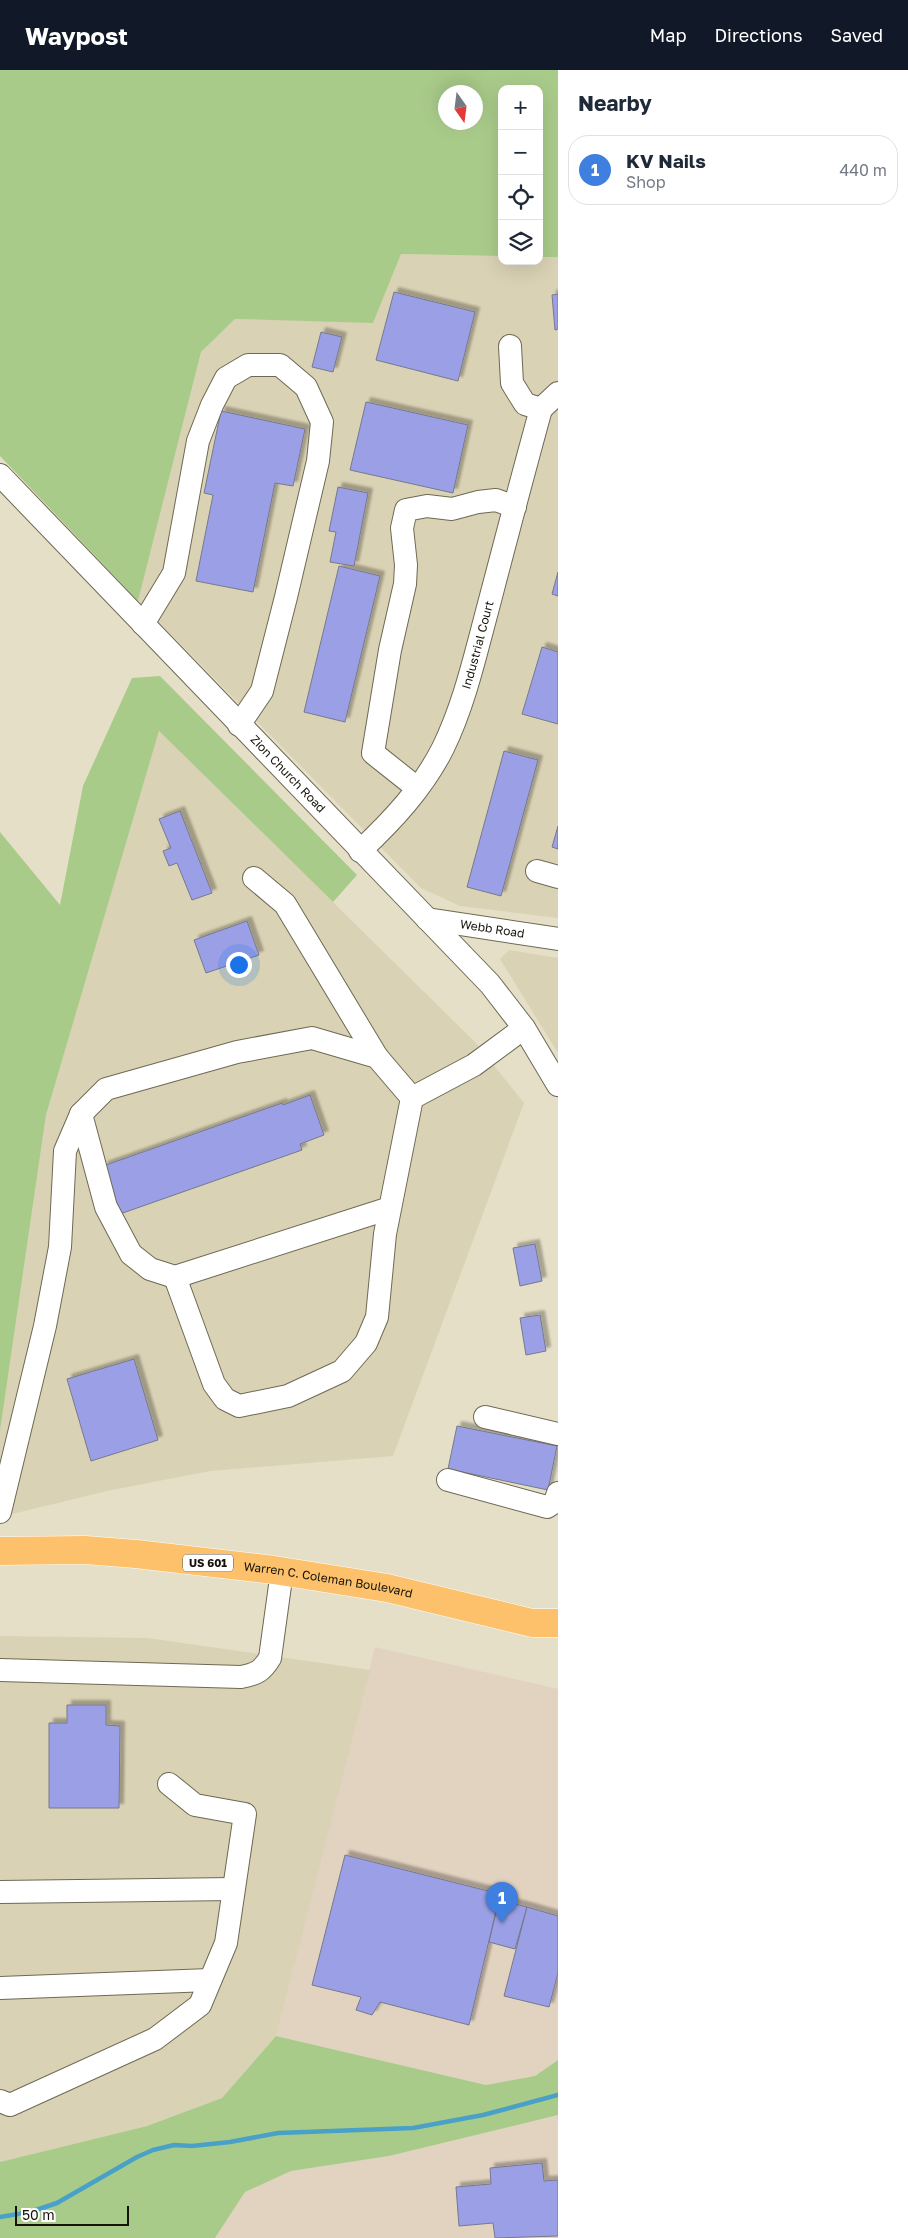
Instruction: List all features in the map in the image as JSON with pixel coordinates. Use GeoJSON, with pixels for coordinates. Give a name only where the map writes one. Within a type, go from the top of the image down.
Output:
{"type":"FeatureCollection","features":[{"type":"Feature","properties":{"kind":"highway","name":"Warren C. Coleman Boulevard"},"geometry":{"type":"LineString","coordinates":[[0,1551],[39,1549],[119,1552],[282,1571],[387,1588],[545,1623],[552,1637],[558,1639]]}},
{"type":"Feature","properties":{"kind":"street"},"geometry":{"type":"LineString","coordinates":[[510,346],[512,383],[525,404],[541,410],[558,393]]}},
{"type":"Feature","properties":{"kind":"street"},"geometry":{"type":"LineString","coordinates":[[143,624],[174,573],[198,441],[215,398],[226,378],[248,365],[280,365],[306,387],[322,422],[318,461],[262,691],[239,725]]}},
{"type":"Feature","properties":{"kind":"street","name":"Industrial Court"},"geometry":{"type":"LineString","coordinates":[[360,851],[395,818],[417,788],[442,749],[455,719],[472,668],[541,410]]}},
{"type":"Feature","properties":{"kind":"street","name":"Zion Church Road"},"geometry":{"type":"LineString","coordinates":[[0,475],[490,984],[524,1028],[556,1079]]}},
{"type":"Feature","properties":{"kind":"street"},"geometry":{"type":"LineString","coordinates":[[417,788],[373,753],[390,650],[405,584],[406,565],[402,528],[406,510],[427,506],[452,509],[478,502],[496,500],[515,507]]}},
{"type":"Feature","properties":{"kind":"street"},"geometry":{"type":"LineString","coordinates":[[254,878],[285,904],[377,1057],[412,1098]]}},
{"type":"Feature","properties":{"kind":"street","name":"Webb Road"},"geometry":{"type":"LineString","coordinates":[[427,918],[558,939]]}},
{"type":"Feature","properties":{"kind":"street"},"geometry":{"type":"LineString","coordinates":[[412,1098],[474,1066],[524,1028]]}},
{"type":"Feature","properties":{"kind":"street"},"geometry":{"type":"LineString","coordinates":[[0,1512],[45,1326],[60,1247],[65,1151],[81,1114],[106,1088],[256,1049],[312,1038],[377,1057]]}},
{"type":"Feature","properties":{"kind":"street"},"geometry":{"type":"LineString","coordinates":[[175,1277],[214,1384],[225,1400],[239,1406],[288,1396],[342,1371],[366,1343],[377,1317],[385,1234],[412,1098]]}},
{"type":"Feature","properties":{"kind":"street"},"geometry":{"type":"LineString","coordinates":[[81,1114],[106,1207],[131,1254],[150,1270],[175,1277],[390,1208]]}},
{"type":"Feature","properties":{"kind":"street"},"geometry":{"type":"LineString","coordinates":[[485,1417],[558,1434]]}},
{"type":"Feature","properties":{"kind":"street"},"geometry":{"type":"LineString","coordinates":[[448,1480],[548,1507],[556,1502],[558,1493]]}},
{"type":"Feature","properties":{"kind":"street"},"geometry":{"type":"LineString","coordinates":[[0,1670],[241,1677],[256,1674],[264,1669],[270,1658],[282,1571]]}},
{"type":"Feature","properties":{"kind":"street"},"geometry":{"type":"LineString","coordinates":[[0,2101],[10,2105],[155,2039],[200,2005],[226,1942],[245,1814],[195,1805],[169,1784]]}},
{"type":"Feature","properties":{"kind":"street"},"geometry":{"type":"LineString","coordinates":[[0,1892],[233,1889]]}},
{"type":"Feature","properties":{"kind":"street"},"geometry":{"type":"LineString","coordinates":[[0,1988],[210,1980]]}},
{"type":"Feature","properties":{"kind":"shaded area"},"geometry":{"type":"Polygon","coordinates":[[[401,254],[498,256],[498,265],[543,265],[543,257],[558,257],[558,918],[460,906],[421,888],[138,601],[201,352],[235,319],[373,322],[401,254]]]}},
{"type":"Feature","properties":{"kind":"shaded area"},"geometry":{"type":"Polygon","coordinates":[[[159,731],[475,1042],[524,1103],[393,1456],[210,1471],[107,1491],[0,1517],[0,1431],[46,1115],[159,731]]]}},
{"type":"Feature","properties":{"kind":"shaded area"},"geometry":{"type":"Polygon","coordinates":[[[509,950],[558,958],[558,1053],[500,959],[509,950]]]}},
{"type":"Feature","properties":{"kind":"shaded area"},"geometry":{"type":"Polygon","coordinates":[[[0,1636],[148,1638],[370,1670],[276,2036],[222,2098],[147,2126],[0,2162],[0,1636]]]}},
{"type":"Feature","properties":{"kind":"shaded area"},"geometry":{"type":"Polygon","coordinates":[[[375,1647],[558,1689],[558,2060],[535,2076],[486,2085],[276,2036],[375,1647]]]}},
{"type":"Feature","properties":{"kind":"shaded area"},"geometry":{"type":"Polygon","coordinates":[[[558,2115],[558,2238],[215,2238],[245,2192],[291,2171],[389,2156],[558,2115]]]}},
{"type":"Feature","properties":{"kind":"green space"},"geometry":{"type":"Polygon","coordinates":[[[0,70],[558,70],[558,257],[543,257],[543,85],[498,85],[498,256],[401,254],[373,323],[235,319],[201,352],[138,601],[0,456],[0,70]]]}},
{"type":"Feature","properties":{"kind":"green space"},"geometry":{"type":"Polygon","coordinates":[[[160,676],[357,875],[333,902],[159,731],[46,1115],[0,1431],[0,832],[60,905],[83,786],[132,678],[160,676]]]}},
{"type":"Feature","properties":{"kind":"green space"},"geometry":{"type":"Polygon","coordinates":[[[276,2036],[486,2085],[535,2076],[558,2060],[558,2115],[389,2156],[291,2171],[245,2192],[215,2238],[0,2238],[0,2162],[147,2126],[222,2098],[276,2036]]]}},
{"type":"Feature","properties":{"kind":"building"},"geometry":{"type":"Polygon","coordinates":[[[394,292],[475,312],[458,381],[376,360],[394,292]]]}},
{"type":"Feature","properties":{"kind":"building"},"geometry":{"type":"Polygon","coordinates":[[[558,294],[558,329],[555,330],[552,295],[558,294]]]}},
{"type":"Feature","properties":{"kind":"building"},"geometry":{"type":"Polygon","coordinates":[[[321,332],[342,337],[333,372],[312,367],[321,332]]]}},
{"type":"Feature","properties":{"kind":"building"},"geometry":{"type":"Polygon","coordinates":[[[366,402],[468,425],[453,493],[350,470],[366,402]]]}},
{"type":"Feature","properties":{"kind":"building"},"geometry":{"type":"Polygon","coordinates":[[[221,411],[305,429],[293,486],[275,483],[253,592],[196,581],[213,495],[204,493],[221,411]]]}},
{"type":"Feature","properties":{"kind":"building"},"geometry":{"type":"Polygon","coordinates":[[[338,487],[368,493],[354,566],[330,562],[336,532],[329,531],[338,487]]]}},
{"type":"Feature","properties":{"kind":"building"},"geometry":{"type":"Polygon","coordinates":[[[339,566],[380,576],[345,722],[304,712],[339,566]]]}},
{"type":"Feature","properties":{"kind":"building"},"geometry":{"type":"Polygon","coordinates":[[[558,572],[558,596],[552,594],[558,572]]]}},
{"type":"Feature","properties":{"kind":"building"},"geometry":{"type":"Polygon","coordinates":[[[542,647],[558,652],[558,724],[522,714],[542,647]]]}},
{"type":"Feature","properties":{"kind":"building"},"geometry":{"type":"Polygon","coordinates":[[[504,751],[538,760],[501,896],[467,887],[504,751]]]}},
{"type":"Feature","properties":{"kind":"building"},"geometry":{"type":"Polygon","coordinates":[[[180,811],[212,893],[192,900],[177,863],[169,866],[163,851],[171,848],[159,819],[180,811]]]}},
{"type":"Feature","properties":{"kind":"building"},"geometry":{"type":"Polygon","coordinates":[[[558,826],[558,849],[552,847],[558,826]]]}},
{"type":"Feature","properties":{"kind":"building"},"geometry":{"type":"Polygon","coordinates":[[[247,921],[259,955],[206,973],[194,940],[247,921]]]}},
{"type":"Feature","properties":{"kind":"building"},"geometry":{"type":"Polygon","coordinates":[[[310,1095],[324,1135],[300,1144],[302,1150],[120,1214],[103,1166],[282,1103],[283,1105],[310,1095]]]}},
{"type":"Feature","properties":{"kind":"building"},"geometry":{"type":"Polygon","coordinates":[[[535,1244],[542,1281],[520,1286],[513,1248],[535,1244]]]}},
{"type":"Feature","properties":{"kind":"building"},"geometry":{"type":"Polygon","coordinates":[[[540,1315],[546,1351],[526,1355],[520,1318],[540,1315]]]}},
{"type":"Feature","properties":{"kind":"building"},"geometry":{"type":"Polygon","coordinates":[[[134,1359],[158,1440],[91,1461],[67,1379],[134,1359]]]}},
{"type":"Feature","properties":{"kind":"building"},"geometry":{"type":"Polygon","coordinates":[[[457,1426],[557,1446],[548,1490],[448,1469],[457,1426]]]}},
{"type":"Feature","properties":{"kind":"building"},"geometry":{"type":"Polygon","coordinates":[[[67,1705],[106,1705],[106,1725],[120,1726],[119,1808],[49,1808],[49,1723],[67,1723],[67,1705]]]}},
{"type":"Feature","properties":{"kind":"building"},"geometry":{"type":"Polygon","coordinates":[[[345,1855],[500,1894],[469,2025],[380,2002],[372,2015],[356,2010],[361,1997],[312,1985],[345,1855]]]}},
{"type":"Feature","properties":{"kind":"building"},"geometry":{"type":"Polygon","coordinates":[[[499,1900],[527,1907],[515,1949],[489,1942],[499,1900]]]}},
{"type":"Feature","properties":{"kind":"building"},"geometry":{"type":"Polygon","coordinates":[[[527,1907],[558,1916],[558,1973],[549,2007],[504,1996],[527,1907]]]}},
{"type":"Feature","properties":{"kind":"building"},"geometry":{"type":"Polygon","coordinates":[[[542,2163],[544,2181],[558,2180],[558,2236],[495,2238],[493,2223],[459,2226],[456,2187],[491,2184],[490,2168],[542,2163]]]}},
{"type":"Feature","properties":{"kind":"waterway"},"geometry":{"type":"LineString","coordinates":[[0,2217],[30,2212],[57,2203],[137,2157],[153,2150],[174,2145],[192,2146],[230,2142],[278,2133],[413,2128],[483,2115],[558,2095]]}},
{"type":"Feature","properties":{"kind":"place","name":"KV Nails"},"geometry":{"type":"Point","coordinates":[502,1923]}}]}
